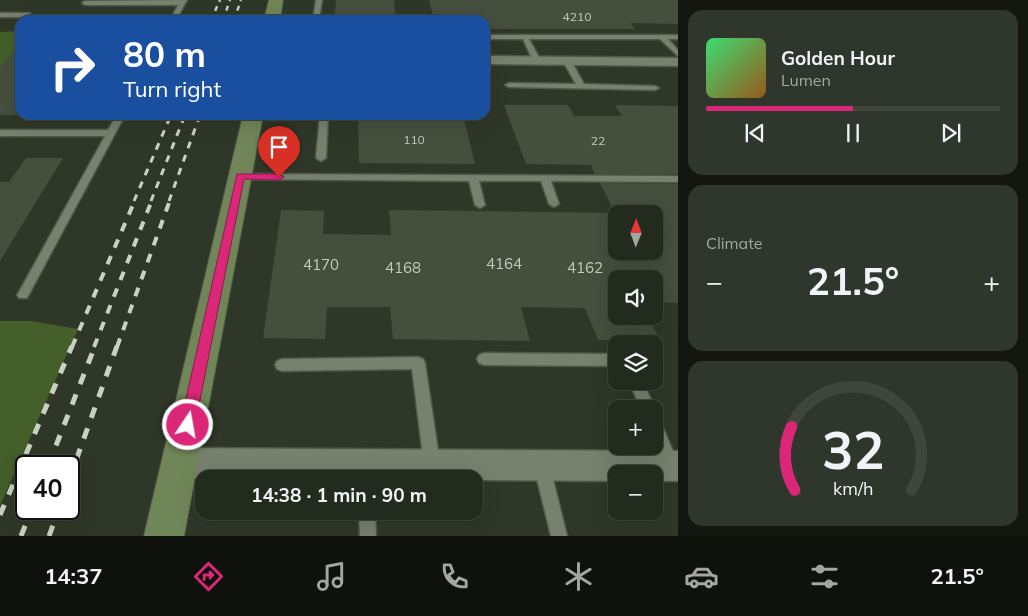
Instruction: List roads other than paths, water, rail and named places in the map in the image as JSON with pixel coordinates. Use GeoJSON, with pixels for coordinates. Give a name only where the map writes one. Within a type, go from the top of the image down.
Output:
{"type":"FeatureCollection","features":[{"type":"Feature","properties":{"kind":"street"},"geometry":{"type":"LineString","coordinates":[[273,15],[276,0]]}},
{"type":"Feature","properties":{"kind":"street"},"geometry":{"type":"LineString","coordinates":[[490,60],[678,62]]}},
{"type":"Feature","properties":{"kind":"street"},"geometry":{"type":"LineString","coordinates":[[164,536],[252,120]]}},
{"type":"Feature","properties":{"kind":"street"},"geometry":{"type":"LineString","coordinates":[[180,463],[343,470]]}},
{"type":"Feature","properties":{"kind":"street"},"geometry":{"type":"LineString","coordinates":[[375,470],[432,464],[675,466]]}},
{"type":"Feature","properties":{"kind":"lane"},"geometry":{"type":"LineString","coordinates":[[317,15],[319,0]]}},
{"type":"Feature","properties":{"kind":"lane"},"geometry":{"type":"LineString","coordinates":[[84,3],[183,2],[176,15]]}},
{"type":"Feature","properties":{"kind":"lane"},"geometry":{"type":"LineString","coordinates":[[0,15],[29,15]]}},
{"type":"Feature","properties":{"kind":"lane"},"geometry":{"type":"LineString","coordinates":[[490,37],[678,37]]}},
{"type":"Feature","properties":{"kind":"lane"},"geometry":{"type":"LineString","coordinates":[[525,37],[537,61]]}},
{"type":"Feature","properties":{"kind":"lane"},"geometry":{"type":"LineString","coordinates":[[662,37],[678,54]]}},
{"type":"Feature","properties":{"kind":"lane"},"geometry":{"type":"LineString","coordinates":[[567,61],[581,86]]}},
{"type":"Feature","properties":{"kind":"lane"},"geometry":{"type":"LineString","coordinates":[[509,85],[655,88]]}},
{"type":"Feature","properties":{"kind":"lane"},"geometry":{"type":"LineString","coordinates":[[23,295],[118,120]]}},
{"type":"Feature","properties":{"kind":"lane"},"geometry":{"type":"LineString","coordinates":[[322,158],[324,120]]}},
{"type":"Feature","properties":{"kind":"lane"},"geometry":{"type":"LineString","coordinates":[[0,133],[111,133]]}},
{"type":"Feature","properties":{"kind":"lane"},"geometry":{"type":"LineString","coordinates":[[240,176],[678,179]]}},
{"type":"Feature","properties":{"kind":"lane"},"geometry":{"type":"LineString","coordinates":[[473,178],[480,204]]}},
{"type":"Feature","properties":{"kind":"lane"},"geometry":{"type":"LineString","coordinates":[[545,179],[554,204]]}},
{"type":"Feature","properties":{"kind":"lane"},"geometry":{"type":"LineString","coordinates":[[484,359],[608,360]]}},
{"type":"Feature","properties":{"kind":"lane"},"geometry":{"type":"LineString","coordinates":[[282,365],[418,363],[432,464]]}},
{"type":"Feature","properties":{"kind":"lane"},"geometry":{"type":"LineString","coordinates":[[663,441],[675,466]]}},
{"type":"Feature","properties":{"kind":"lane"},"geometry":{"type":"LineString","coordinates":[[541,465],[559,536]]}},
{"type":"Feature","properties":{"kind":"lane"},"geometry":{"type":"LineString","coordinates":[[367,520],[368,536]]}},
{"type":"Feature","properties":{"kind":"railway"},"geometry":{"type":"LineString","coordinates":[[213,15],[220,0]]}},
{"type":"Feature","properties":{"kind":"railway"},"geometry":{"type":"LineString","coordinates":[[225,15],[230,0]]}},
{"type":"Feature","properties":{"kind":"railway"},"geometry":{"type":"LineString","coordinates":[[236,15],[241,0]]}},
{"type":"Feature","properties":{"kind":"railway"},"geometry":{"type":"LineString","coordinates":[[134,201],[169,120]]}},
{"type":"Feature","properties":{"kind":"railway"},"geometry":{"type":"LineString","coordinates":[[151,201],[183,120]]}},
{"type":"Feature","properties":{"kind":"railway"},"geometry":{"type":"LineString","coordinates":[[169,201],[198,120]]}},
{"type":"Feature","properties":{"kind":"railway"},"geometry":{"type":"LineString","coordinates":[[72,347],[135,200]]}},
{"type":"Feature","properties":{"kind":"railway"},"geometry":{"type":"LineString","coordinates":[[94,347],[152,200]]}},
{"type":"Feature","properties":{"kind":"railway"},"geometry":{"type":"LineString","coordinates":[[117,347],[170,200]]}},
{"type":"Feature","properties":{"kind":"railway"},"geometry":{"type":"LineString","coordinates":[[0,515],[72,346]]}},
{"type":"Feature","properties":{"kind":"railway"},"geometry":{"type":"LineString","coordinates":[[52,455],[95,346]]}},
{"type":"Feature","properties":{"kind":"railway"},"geometry":{"type":"LineString","coordinates":[[78,455],[117,346]]}},
{"type":"Feature","properties":{"kind":"railway"},"geometry":{"type":"LineString","coordinates":[[21,536],[28,520]]}},
{"type":"Feature","properties":{"kind":"railway"},"geometry":{"type":"LineString","coordinates":[[49,536],[55,520]]}}]}
